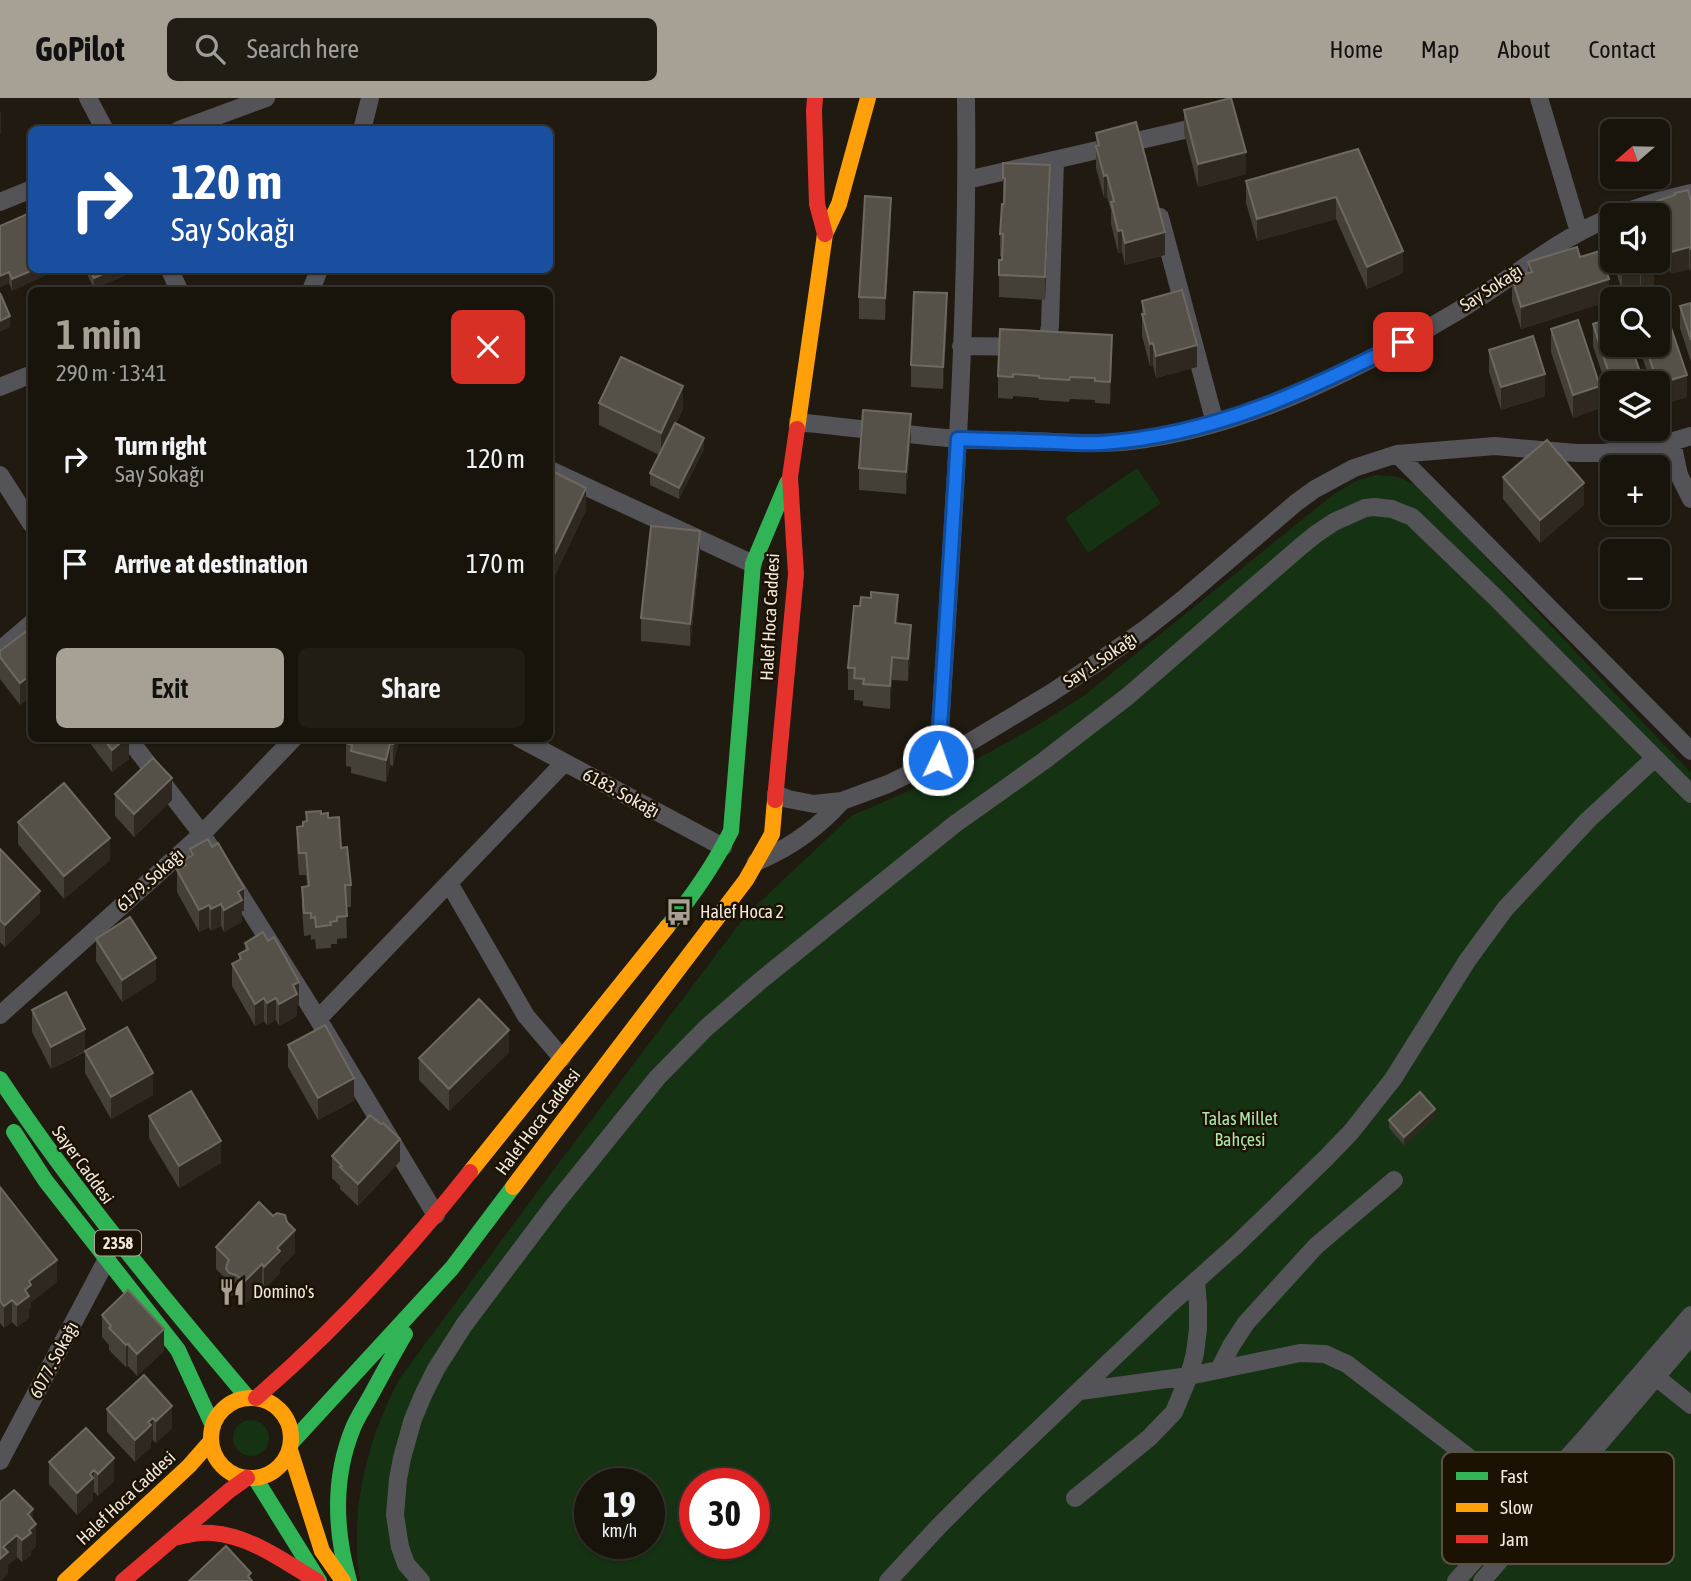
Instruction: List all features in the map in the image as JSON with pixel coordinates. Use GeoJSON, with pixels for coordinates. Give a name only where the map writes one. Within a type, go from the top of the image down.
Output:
{"type":"FeatureCollection","features":[{"type":"Feature","properties":{"kind":"main road"},"geometry":{"type":"LineString","coordinates":[[815,98],[817,204],[825,234]]}},
{"type":"Feature","properties":{"kind":"main road"},"geometry":{"type":"LineString","coordinates":[[790,477],[825,234],[839,204],[867,98]]}},
{"type":"Feature","properties":{"kind":"main road","name":"Halef Hoca Caddesi"},"geometry":{"type":"LineString","coordinates":[[252,1398],[292,1367],[389,1268],[436,1215],[679,912],[723,847],[731,831],[753,564],[790,477]]}},
{"type":"Feature","properties":{"kind":"main road","name":"Halef Hoca Caddesi"},"geometry":{"type":"LineString","coordinates":[[290,1446],[452,1268],[746,880],[772,834],[796,574],[790,477]]}},
{"type":"Feature","properties":{"kind":"main road","name":"Sayer Caddesi"},"geometry":{"type":"LineString","coordinates":[[0,1079],[86,1203],[124,1251],[252,1398]]}},
{"type":"Feature","properties":{"kind":"main road"},"geometry":{"type":"LineString","coordinates":[[7,1121],[45,1180],[178,1350],[212,1433],[215,1456],[225,1469],[251,1478],[318,1581]]}},
{"type":"Feature","properties":{"kind":"main road"},"geometry":{"type":"LineString","coordinates":[[349,1581],[338,1523],[346,1450],[354,1427],[423,1300]]}},
{"type":"Feature","properties":{"kind":"main road"},"geometry":{"type":"LineString","coordinates":[[212,1433],[216,1418],[226,1406],[240,1399],[252,1398],[271,1403],[282,1413],[290,1427],[290,1446],[322,1551],[343,1581]]}},
{"type":"Feature","properties":{"kind":"main road","name":"Halef Hoca Caddesi"},"geometry":{"type":"LineString","coordinates":[[65,1581],[189,1466],[212,1433]]}},
{"type":"Feature","properties":{"kind":"main road"},"geometry":{"type":"LineString","coordinates":[[123,1581],[230,1490],[251,1478],[276,1470],[282,1464],[290,1446]]}},
{"type":"Feature","properties":{"kind":"main road"},"geometry":{"type":"LineString","coordinates":[[171,1539],[198,1532],[226,1534],[318,1581]]}},
{"type":"Feature","properties":{"kind":"street"},"geometry":{"type":"LineString","coordinates":[[88,98],[103,126]]}},
{"type":"Feature","properties":{"kind":"street"},"geometry":{"type":"LineString","coordinates":[[190,126],[265,98]]}},
{"type":"Feature","properties":{"kind":"street"},"geometry":{"type":"LineString","coordinates":[[363,126],[370,98]]}},
{"type":"Feature","properties":{"kind":"street"},"geometry":{"type":"LineString","coordinates":[[938,760],[958,439],[967,180],[966,98]]}},
{"type":"Feature","properties":{"kind":"street"},"geometry":{"type":"LineString","coordinates":[[1539,98],[1579,232]]}},
{"type":"Feature","properties":{"kind":"street"},"geometry":{"type":"LineString","coordinates":[[967,180],[1055,160],[1141,147],[1220,122]]}},
{"type":"Feature","properties":{"kind":"street"},"geometry":{"type":"LineString","coordinates":[[961,346],[1032,346],[1048,336],[1055,160]]}},
{"type":"Feature","properties":{"kind":"street"},"geometry":{"type":"LineString","coordinates":[[0,202],[28,190]]}},
{"type":"Feature","properties":{"kind":"street","name":"Say Sokağı"},"geometry":{"type":"LineString","coordinates":[[1652,203],[1691,193]]}},
{"type":"Feature","properties":{"kind":"street"},"geometry":{"type":"LineString","coordinates":[[1154,194],[1215,424]]}},
{"type":"Feature","properties":{"kind":"street","name":"Say Sokağı"},"geometry":{"type":"LineString","coordinates":[[798,422],[958,439],[1098,444],[1163,436],[1215,424],[1310,388],[1403,342],[1465,306],[1554,246],[1600,222]]}},
{"type":"Feature","properties":{"kind":"street"},"geometry":{"type":"LineString","coordinates":[[0,387],[28,376]]}},
{"type":"Feature","properties":{"kind":"street","name":"Say 1. Sokağı"},"geometry":{"type":"LineString","coordinates":[[776,794],[814,804],[842,802],[888,784],[976,739],[1051,693],[1144,630],[1297,502],[1354,468],[1397,454],[1495,446],[1603,453],[1672,442],[1691,436]]}},
{"type":"Feature","properties":{"kind":"street"},"geometry":{"type":"LineString","coordinates":[[1672,442],[1679,475],[1691,499]]}},
{"type":"Feature","properties":{"kind":"street"},"geometry":{"type":"LineString","coordinates":[[1397,454],[1691,751]]}},
{"type":"Feature","properties":{"kind":"street"},"geometry":{"type":"LineString","coordinates":[[553,471],[753,564]]}},
{"type":"Feature","properties":{"kind":"street"},"geometry":{"type":"LineString","coordinates":[[0,475],[28,519]]}},
{"type":"Feature","properties":{"kind":"street"},"geometry":{"type":"LineString","coordinates":[[421,1581],[407,1564],[400,1547],[395,1515],[402,1458],[413,1419],[424,1394],[436,1369],[464,1325],[555,1203],[657,1078],[706,1028],[760,981],[946,831],[1128,696],[1316,534],[1334,522],[1365,508],[1374,507],[1392,509],[1412,517],[1691,794]]}},
{"type":"Feature","properties":{"kind":"street"},"geometry":{"type":"LineString","coordinates":[[0,650],[28,626]]}},
{"type":"Feature","properties":{"kind":"street"},"geometry":{"type":"LineString","coordinates":[[131,742],[202,834],[436,1215]]}},
{"type":"Feature","properties":{"kind":"street","name":"6179. Sokağı"},"geometry":{"type":"LineString","coordinates":[[0,1015],[202,834],[290,742]]}},
{"type":"Feature","properties":{"kind":"street","name":"6183. Sokağı"},"geometry":{"type":"LineString","coordinates":[[526,742],[723,847]]}},
{"type":"Feature","properties":{"kind":"street"},"geometry":{"type":"LineString","coordinates":[[888,1581],[940,1525],[1351,1132],[1393,1079],[1462,968],[1505,909],[1588,820],[1655,758]]}},
{"type":"Feature","properties":{"kind":"street"},"geometry":{"type":"LineString","coordinates":[[318,1019],[564,763]]}},
{"type":"Feature","properties":{"kind":"street"},"geometry":{"type":"LineString","coordinates":[[756,862],[789,847],[808,834],[842,802]]}},
{"type":"Feature","properties":{"kind":"street"},"geometry":{"type":"LineString","coordinates":[[449,883],[526,1016],[562,1058]]}},
{"type":"Feature","properties":{"kind":"street"},"geometry":{"type":"LineString","coordinates":[[1219,1370],[1246,1323],[1315,1246],[1394,1180]]}},
{"type":"Feature","properties":{"kind":"street","name":"6077. Sokağı"},"geometry":{"type":"LineString","coordinates":[[0,1461],[107,1259]]}},
{"type":"Feature","properties":{"kind":"street"},"geometry":{"type":"LineString","coordinates":[[1075,1498],[1149,1438],[1174,1412],[1195,1353],[1198,1329],[1196,1281]]}},
{"type":"Feature","properties":{"kind":"street"},"geometry":{"type":"LineString","coordinates":[[1571,1452],[1691,1315]]}},
{"type":"Feature","properties":{"kind":"street"},"geometry":{"type":"LineString","coordinates":[[1594,1452],[1691,1336]]}},
{"type":"Feature","properties":{"kind":"street"},"geometry":{"type":"LineString","coordinates":[[1080,1391],[1189,1376],[1300,1353],[1312,1353],[1337,1358],[1348,1364],[1462,1452]]}},
{"type":"Feature","properties":{"kind":"street"},"geometry":{"type":"LineString","coordinates":[[1656,1377],[1691,1405]]}},
{"type":"Feature","properties":{"kind":"street"},"geometry":{"type":"LineString","coordinates":[[1456,1581],[1471,1564]]}},
{"type":"Feature","properties":{"kind":"street"},"geometry":{"type":"LineString","coordinates":[[1489,1578],[1501,1564]]}},
{"type":"Feature","properties":{"kind":"green space"},"geometry":{"type":"Polygon","coordinates":[[[1137,468],[1161,503],[1088,553],[1065,518],[1137,468]]]}},
{"type":"Feature","properties":{"kind":"green space","name":"Talas Millet Bahçesi"},"geometry":{"type":"Polygon","coordinates":[[[1376,475],[1398,477],[1418,486],[1691,773],[1691,1581],[360,1581],[357,1528],[364,1476],[378,1426],[400,1378],[746,915],[851,816],[988,753],[1086,694],[1334,494],[1356,481],[1376,475]]]}},
{"type":"Feature","properties":{"kind":"green space"},"geometry":{"type":"Polygon","coordinates":[[[251,1420],[264,1425],[269,1438],[264,1451],[251,1456],[238,1451],[233,1438],[238,1425],[251,1420]]]}},
{"type":"Feature","properties":{"kind":"building"},"geometry":{"type":"Polygon","coordinates":[[[1231,98],[1246,152],[1198,164],[1184,110],[1231,98]]]}},
{"type":"Feature","properties":{"kind":"building"},"geometry":{"type":"Polygon","coordinates":[[[1136,122],[1165,232],[1125,243],[1122,230],[1118,231],[1111,202],[1114,201],[1096,146],[1099,145],[1096,133],[1136,122]]]}},
{"type":"Feature","properties":{"kind":"building"},"geometry":{"type":"Polygon","coordinates":[[[1358,149],[1403,251],[1367,267],[1336,197],[1257,219],[1246,181],[1358,149]]]}},
{"type":"Feature","properties":{"kind":"building"},"geometry":{"type":"Polygon","coordinates":[[[1003,163],[1050,165],[1045,277],[999,275],[1005,178],[1003,163]]]}},
{"type":"Feature","properties":{"kind":"building"},"geometry":{"type":"Polygon","coordinates":[[[1688,190],[1691,201],[1691,249],[1689,247],[1671,252],[1670,203],[1657,201],[1688,190]]]}},
{"type":"Feature","properties":{"kind":"building"},"geometry":{"type":"Polygon","coordinates":[[[865,196],[891,198],[885,298],[859,297],[865,196]]]}},
{"type":"Feature","properties":{"kind":"building"},"geometry":{"type":"Polygon","coordinates":[[[28,214],[28,272],[12,279],[9,272],[0,276],[0,226],[28,214]]]}},
{"type":"Feature","properties":{"kind":"building"},"geometry":{"type":"Polygon","coordinates":[[[1577,247],[1580,257],[1600,251],[1600,273],[1607,273],[1609,279],[1521,307],[1512,278],[1532,272],[1528,262],[1577,247]]]}},
{"type":"Feature","properties":{"kind":"building"},"geometry":{"type":"Polygon","coordinates":[[[92,273],[105,273],[94,278],[92,273]]]}},
{"type":"Feature","properties":{"kind":"building"},"geometry":{"type":"Polygon","coordinates":[[[1182,290],[1197,345],[1156,356],[1142,314],[1145,314],[1142,301],[1182,290]]]}},
{"type":"Feature","properties":{"kind":"building"},"geometry":{"type":"Polygon","coordinates":[[[914,292],[947,293],[943,367],[911,365],[914,292]]]}},
{"type":"Feature","properties":{"kind":"building"},"geometry":{"type":"Polygon","coordinates":[[[0,293],[10,316],[0,321],[0,293]]]}},
{"type":"Feature","properties":{"kind":"building"},"geometry":{"type":"Polygon","coordinates":[[[1691,303],[1691,340],[1680,306],[1691,303]]]}},
{"type":"Feature","properties":{"kind":"building"},"geometry":{"type":"Polygon","coordinates":[[[1578,320],[1600,386],[1573,395],[1551,329],[1578,320]]]}},
{"type":"Feature","properties":{"kind":"building"},"geometry":{"type":"Polygon","coordinates":[[[1600,322],[1600,346],[1593,324],[1600,322]]]}},
{"type":"Feature","properties":{"kind":"building"},"geometry":{"type":"Polygon","coordinates":[[[1670,325],[1687,375],[1670,380],[1670,371],[1654,371],[1649,357],[1670,357],[1670,325]]]}},
{"type":"Feature","properties":{"kind":"building"},"geometry":{"type":"Polygon","coordinates":[[[1000,329],[1112,335],[1110,382],[1095,381],[1095,378],[1070,377],[1069,380],[1013,374],[1013,377],[998,376],[1000,329]]]}},
{"type":"Feature","properties":{"kind":"building"},"geometry":{"type":"Polygon","coordinates":[[[1533,336],[1545,374],[1501,387],[1489,350],[1533,336]]]}},
{"type":"Feature","properties":{"kind":"building"},"geometry":{"type":"Polygon","coordinates":[[[621,357],[683,386],[661,433],[599,403],[621,357]]]}},
{"type":"Feature","properties":{"kind":"building"},"geometry":{"type":"Polygon","coordinates":[[[1604,357],[1635,357],[1640,371],[1608,371],[1604,357]]]}},
{"type":"Feature","properties":{"kind":"building"},"geometry":{"type":"Polygon","coordinates":[[[863,410],[911,414],[906,472],[859,468],[863,410]]]}},
{"type":"Feature","properties":{"kind":"building"},"geometry":{"type":"Polygon","coordinates":[[[675,423],[704,438],[679,488],[650,473],[675,423]]]}},
{"type":"Feature","properties":{"kind":"building"},"geometry":{"type":"Polygon","coordinates":[[[1547,440],[1584,483],[1540,520],[1503,477],[1547,440]]]}},
{"type":"Feature","properties":{"kind":"building"},"geometry":{"type":"Polygon","coordinates":[[[553,472],[586,488],[555,553],[553,552],[553,472]]]}},
{"type":"Feature","properties":{"kind":"building"},"geometry":{"type":"Polygon","coordinates":[[[651,526],[700,531],[690,624],[641,618],[651,526]]]}},
{"type":"Feature","properties":{"kind":"building"},"geometry":{"type":"Polygon","coordinates":[[[871,592],[898,595],[895,623],[911,625],[908,659],[892,657],[890,686],[863,684],[864,679],[854,678],[855,668],[848,668],[854,606],[860,606],[861,597],[871,598],[871,592]]]}},
{"type":"Feature","properties":{"kind":"building"},"geometry":{"type":"Polygon","coordinates":[[[28,630],[28,677],[20,683],[0,657],[0,651],[28,630]]]}},
{"type":"Feature","properties":{"kind":"building"},"geometry":{"type":"Polygon","coordinates":[[[106,742],[121,742],[112,750],[106,742]]]}},
{"type":"Feature","properties":{"kind":"building"},"geometry":{"type":"Polygon","coordinates":[[[394,742],[390,743],[386,760],[351,751],[352,745],[346,743],[394,742]]]}},
{"type":"Feature","properties":{"kind":"building"},"geometry":{"type":"Polygon","coordinates":[[[153,758],[172,778],[134,814],[115,794],[153,758]]]}},
{"type":"Feature","properties":{"kind":"building"},"geometry":{"type":"Polygon","coordinates":[[[64,783],[110,838],[64,876],[18,822],[64,783]]]}},
{"type":"Feature","properties":{"kind":"building"},"geometry":{"type":"Polygon","coordinates":[[[321,811],[321,814],[328,813],[328,818],[339,817],[341,848],[347,847],[351,885],[345,885],[347,916],[337,917],[337,921],[330,922],[331,925],[316,927],[315,917],[311,918],[311,913],[304,913],[302,887],[309,886],[306,853],[299,853],[297,827],[303,826],[303,822],[307,821],[306,812],[321,811]]]}},
{"type":"Feature","properties":{"kind":"building"},"geometry":{"type":"Polygon","coordinates":[[[208,839],[212,847],[218,843],[244,888],[238,892],[242,900],[224,910],[221,904],[211,909],[209,905],[199,910],[177,870],[186,865],[184,860],[193,855],[190,849],[208,839]]]}},
{"type":"Feature","properties":{"kind":"building"},"geometry":{"type":"Polygon","coordinates":[[[0,849],[40,891],[5,925],[0,920],[0,849]]]}},
{"type":"Feature","properties":{"kind":"building"},"geometry":{"type":"Polygon","coordinates":[[[130,917],[156,958],[122,980],[96,939],[130,917]]]}},
{"type":"Feature","properties":{"kind":"building"},"geometry":{"type":"Polygon","coordinates":[[[263,932],[268,941],[274,937],[299,982],[293,985],[297,994],[279,1004],[276,998],[267,1003],[264,998],[255,1004],[232,964],[241,959],[239,954],[248,949],[245,943],[263,932]]]}},
{"type":"Feature","properties":{"kind":"building"},"geometry":{"type":"Polygon","coordinates":[[[66,992],[85,1029],[51,1047],[32,1010],[66,992]]]}},
{"type":"Feature","properties":{"kind":"building"},"geometry":{"type":"Polygon","coordinates":[[[479,999],[509,1030],[449,1089],[419,1058],[479,999]]]}},
{"type":"Feature","properties":{"kind":"building"},"geometry":{"type":"Polygon","coordinates":[[[325,1025],[354,1078],[318,1098],[288,1045],[325,1025]]]}},
{"type":"Feature","properties":{"kind":"building"},"geometry":{"type":"Polygon","coordinates":[[[127,1027],[153,1073],[111,1097],[85,1051],[127,1027]]]}},
{"type":"Feature","properties":{"kind":"building"},"geometry":{"type":"Polygon","coordinates":[[[191,1091],[221,1141],[179,1166],[149,1116],[191,1091]]]}},
{"type":"Feature","properties":{"kind":"building"},"geometry":{"type":"Polygon","coordinates":[[[1420,1092],[1435,1109],[1404,1137],[1389,1120],[1420,1092]]]}},
{"type":"Feature","properties":{"kind":"building"},"geometry":{"type":"Polygon","coordinates":[[[370,1115],[400,1139],[358,1184],[332,1156],[370,1115]]]}},
{"type":"Feature","properties":{"kind":"building"},"geometry":{"type":"Polygon","coordinates":[[[0,1187],[57,1260],[29,1281],[31,1285],[25,1290],[29,1296],[17,1305],[12,1300],[4,1306],[0,1301],[0,1187]]]}},
{"type":"Feature","properties":{"kind":"building"},"geometry":{"type":"Polygon","coordinates":[[[259,1202],[273,1216],[277,1213],[285,1215],[287,1222],[295,1230],[277,1248],[280,1251],[244,1282],[229,1273],[226,1269],[229,1260],[216,1247],[259,1202]]]}},
{"type":"Feature","properties":{"kind":"building"},"geometry":{"type":"Polygon","coordinates":[[[128,1290],[164,1329],[137,1354],[109,1328],[111,1326],[102,1315],[128,1290]]]}},
{"type":"Feature","properties":{"kind":"building"},"geometry":{"type":"Polygon","coordinates":[[[144,1375],[172,1406],[156,1421],[153,1418],[148,1422],[151,1425],[135,1440],[107,1409],[144,1375]]]}},
{"type":"Feature","properties":{"kind":"building"},"geometry":{"type":"Polygon","coordinates":[[[86,1428],[114,1458],[98,1474],[94,1470],[90,1474],[93,1478],[77,1493],[49,1462],[86,1428]]]}},
{"type":"Feature","properties":{"kind":"building"},"geometry":{"type":"Polygon","coordinates":[[[14,1490],[33,1509],[28,1514],[36,1524],[29,1530],[31,1533],[22,1540],[17,1535],[3,1547],[8,1552],[0,1559],[0,1502],[14,1490]]]}},
{"type":"Feature","properties":{"kind":"building"},"geometry":{"type":"Polygon","coordinates":[[[226,1546],[251,1573],[248,1576],[252,1581],[189,1581],[226,1546]]]}},
{"type":"Feature","properties":{"kind":"traffic: fast"},"geometry":{"type":"LineString","coordinates":[[667,927],[702,881],[731,831],[753,564],[787,483]]}},
{"type":"Feature","properties":{"kind":"traffic: fast"},"geometry":{"type":"LineString","coordinates":[[0,1079],[88,1202],[248,1398]]}},
{"type":"Feature","properties":{"kind":"traffic: fast"},"geometry":{"type":"LineString","coordinates":[[14,1132],[45,1180],[178,1350],[213,1426]]}},
{"type":"Feature","properties":{"kind":"traffic: fast"},"geometry":{"type":"LineString","coordinates":[[291,1443],[452,1268],[513,1187]]}},
{"type":"Feature","properties":{"kind":"traffic: fast"},"geometry":{"type":"LineString","coordinates":[[349,1581],[339,1524],[342,1466],[355,1424],[405,1334]]}},
{"type":"Feature","properties":{"kind":"traffic: fast"},"geometry":{"type":"LineString","coordinates":[[255,1478],[319,1581]]}},
{"type":"Feature","properties":{"kind":"traffic: slow"},"geometry":{"type":"LineString","coordinates":[[797,429],[825,234],[839,204],[868,98]]}},
{"type":"Feature","properties":{"kind":"traffic: slow"},"geometry":{"type":"LineString","coordinates":[[513,1187],[746,880],[772,834],[775,800]]}},
{"type":"Feature","properties":{"kind":"traffic: slow"},"geometry":{"type":"LineString","coordinates":[[470,1172],[667,927]]}},
{"type":"Feature","properties":{"kind":"traffic: slow"},"geometry":{"type":"LineString","coordinates":[[251,1398],[266,1401],[279,1410],[288,1423],[291,1438],[288,1453],[279,1466],[266,1475],[251,1478],[236,1475],[223,1466],[214,1453],[211,1438],[214,1423],[223,1410],[236,1401],[251,1398]]}},
{"type":"Feature","properties":{"kind":"traffic: slow"},"geometry":{"type":"LineString","coordinates":[[65,1581],[189,1466],[211,1441]]}},
{"type":"Feature","properties":{"kind":"traffic: slow"},"geometry":{"type":"LineString","coordinates":[[290,1450],[322,1551],[343,1581]]}},
{"type":"Feature","properties":{"kind":"traffic: jam"},"geometry":{"type":"LineString","coordinates":[[815,98],[817,204],[825,234]]}},
{"type":"Feature","properties":{"kind":"traffic: jam"},"geometry":{"type":"LineString","coordinates":[[775,800],[796,574],[790,477],[797,429]]}},
{"type":"Feature","properties":{"kind":"traffic: jam"},"geometry":{"type":"LineString","coordinates":[[256,1398],[369,1290],[470,1172]]}},
{"type":"Feature","properties":{"kind":"traffic: jam"},"geometry":{"type":"LineString","coordinates":[[123,1581],[247,1478]]}},
{"type":"Feature","properties":{"kind":"traffic: jam"},"geometry":{"type":"LineString","coordinates":[[174,1538],[207,1533],[240,1539],[267,1551],[317,1581]]}},
{"type":"Feature","properties":{"kind":"place","name":"Halef Hoca 2"},"geometry":{"type":"Point","coordinates":[679,912]}},
{"type":"Feature","properties":{"kind":"place","name":"Domino's"},"geometry":{"type":"Point","coordinates":[232,1292]}},
{"type":"Feature","properties":{"kind":"route"},"geometry":{"type":"LineString","coordinates":[[938,760],[958,439],[1098,444],[1179,433],[1269,405],[1403,342]]}}]}
